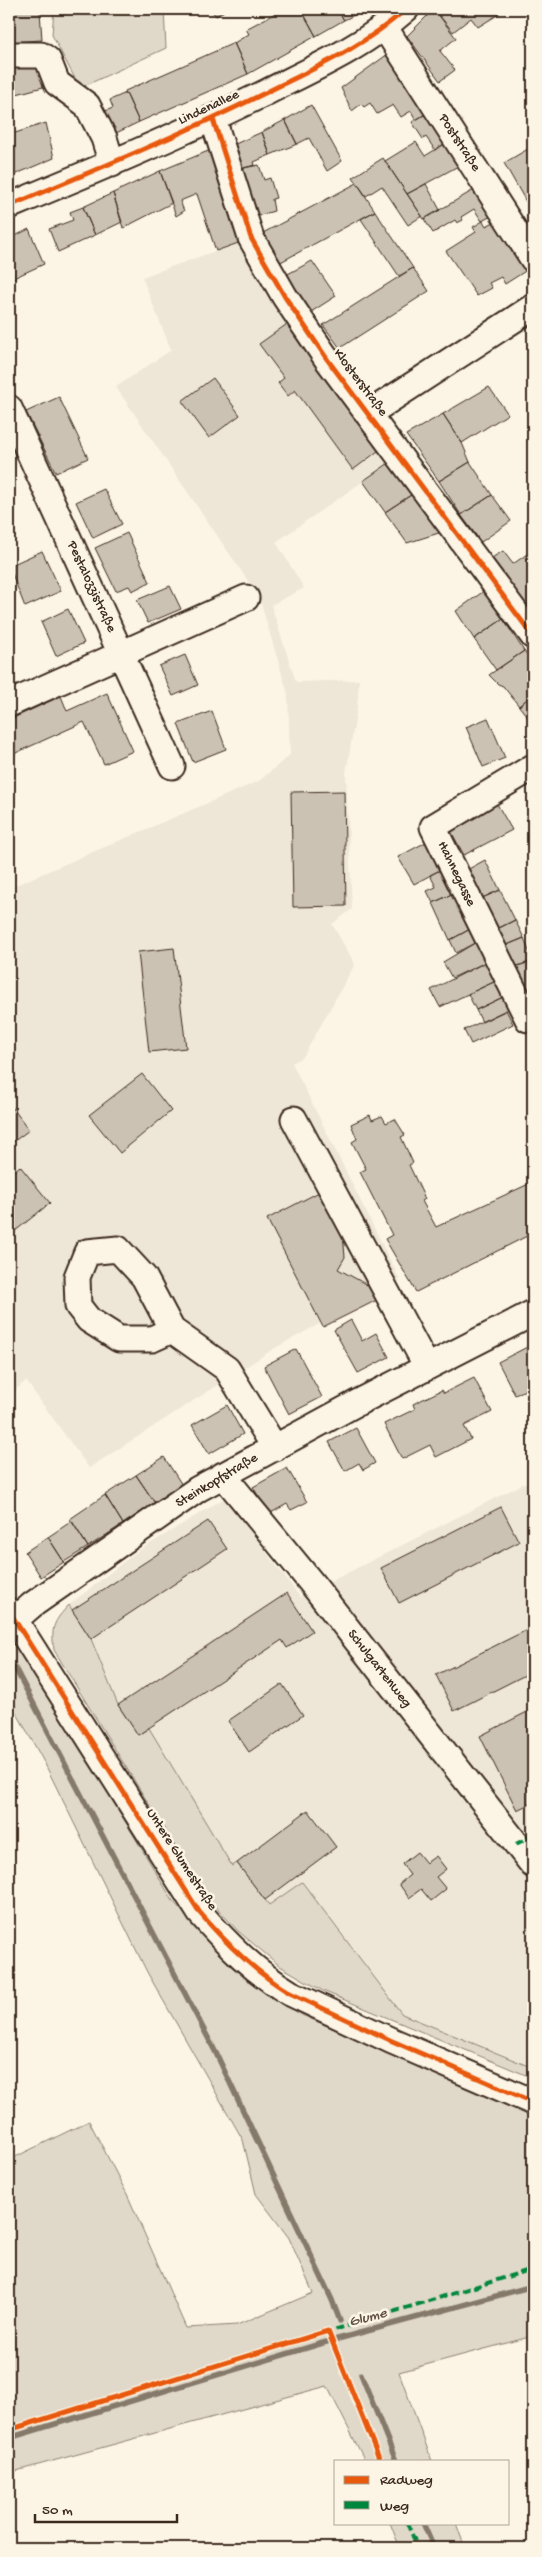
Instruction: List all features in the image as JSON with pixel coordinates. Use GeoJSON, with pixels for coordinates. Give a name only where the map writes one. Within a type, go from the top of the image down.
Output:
{"type":"FeatureCollection","features":[{"type":"Feature","properties":{"kind":"street","name":"Lindenallee"},"geometry":{"type":"LineString","coordinates":[[9,206],[112,164],[214,119],[339,57],[385,28],[406,9]]}},
{"type":"Feature","properties":{"kind":"street","name":"Poststraße"},"geometry":{"type":"LineString","coordinates":[[385,28],[533,259]]}},
{"type":"Feature","properties":{"kind":"street"},"geometry":{"type":"LineString","coordinates":[[9,55],[40,55],[48,60],[57,83],[87,105],[104,138],[112,164]]}},
{"type":"Feature","properties":{"kind":"street","name":"Klosterstraße"},"geometry":{"type":"LineString","coordinates":[[214,119],[250,238],[285,297],[368,414],[531,630]]}},
{"type":"Feature","properties":{"kind":"street"},"geometry":{"type":"LineString","coordinates":[[368,414],[533,307]]}},
{"type":"Feature","properties":{"kind":"street","name":"Pestalozzistraße"},"geometry":{"type":"LineString","coordinates":[[9,408],[172,766]]}},
{"type":"Feature","properties":{"kind":"street"},"geometry":{"type":"LineString","coordinates":[[9,704],[246,598]]}},
{"type":"Feature","properties":{"kind":"street","name":"Hahnegasse"},"geometry":{"type":"LineString","coordinates":[[533,767],[433,827],[528,1020],[533,1016]]}},
{"type":"Feature","properties":{"kind":"street"},"geometry":{"type":"LineString","coordinates":[[294,1119],[434,1364]]}},
{"type":"Feature","properties":{"kind":"street","name":"Steinkopfstraße"},"geometry":{"type":"LineString","coordinates":[[11,1618],[198,1489],[533,1313]]}},
{"type":"Feature","properties":{"kind":"street"},"geometry":{"type":"LineString","coordinates":[[172,1330],[227,1369],[274,1448]]}},
{"type":"Feature","properties":{"kind":"street","name":"Schulgartenweg"},"geometry":{"type":"LineString","coordinates":[[223,1475],[316,1588],[533,1865]]}},
{"type":"Feature","properties":{"kind":"street","name":"Untere Glumestraße"},"geometry":{"type":"LineString","coordinates":[[11,1618],[200,1913],[236,1951],[269,1980],[290,1993],[390,2040],[533,2102]]}},
{"type":"Feature","properties":{"kind":"shaded area"},"geometry":{"type":"Polygon","coordinates":[[[54,9],[164,9],[166,48],[80,88],[52,35],[54,9]]]}},
{"type":"Feature","properties":{"kind":"shaded area"},"geometry":{"type":"Polygon","coordinates":[[[241,242],[267,294],[290,322],[259,344],[284,378],[278,383],[288,396],[295,390],[352,469],[382,448],[392,461],[276,542],[304,588],[271,605],[296,682],[359,680],[357,708],[346,773],[352,909],[332,924],[355,964],[303,1057],[292,1063],[400,1280],[275,1348],[89,1468],[26,1381],[9,1395],[9,888],[259,781],[290,755],[288,694],[259,597],[116,387],[171,350],[142,277],[241,242]]]}},
{"type":"Feature","properties":{"kind":"shaded area"},"geometry":{"type":"Polygon","coordinates":[[[533,1479],[533,2068],[402,2014],[302,1882],[269,1906],[237,1863],[232,1867],[149,1728],[138,1735],[118,1705],[91,1639],[69,1605],[135,1553],[225,1498],[300,1597],[533,1479]]]}},
{"type":"Feature","properties":{"kind":"shaded area"},"geometry":{"type":"Polygon","coordinates":[[[69,1605],[91,1639],[118,1705],[138,1735],[149,1728],[232,1866],[237,1863],[269,1905],[302,1882],[402,2014],[533,2068],[533,2078],[323,1991],[280,1966],[238,1931],[204,1894],[54,1650],[54,1625],[69,1605]]]}},
{"type":"Feature","properties":{"kind":"shaded area"},"geometry":{"type":"Polygon","coordinates":[[[9,1628],[173,1901],[233,1968],[302,2015],[533,2116],[533,2336],[399,2372],[432,2460],[364,2460],[327,2386],[9,2473],[9,2160],[89,2121],[127,2194],[186,2328],[237,2325],[313,2293],[289,2238],[256,2194],[243,2140],[147,1972],[45,1764],[9,1699],[9,1628]]]}},
{"type":"Feature","properties":{"kind":"shaded area"},"geometry":{"type":"Polygon","coordinates":[[[390,2524],[456,2524],[465,2548],[400,2548],[390,2524]]]}},
{"type":"Feature","properties":{"kind":"building"},"geometry":{"type":"Polygon","coordinates":[[[9,9],[37,9],[37,11],[40,11],[42,40],[9,42],[9,9]]]}},
{"type":"Feature","properties":{"kind":"building"},"geometry":{"type":"Polygon","coordinates":[[[210,9],[227,9],[216,16],[210,9]]]}},
{"type":"Feature","properties":{"kind":"building"},"geometry":{"type":"Polygon","coordinates":[[[283,9],[301,9],[316,36],[248,74],[234,43],[249,34],[246,29],[283,9]]]}},
{"type":"Feature","properties":{"kind":"building"},"geometry":{"type":"Polygon","coordinates":[[[301,9],[337,9],[344,20],[316,36],[301,9]]]}},
{"type":"Feature","properties":{"kind":"building"},"geometry":{"type":"Polygon","coordinates":[[[337,9],[367,9],[344,20],[337,9]]]}},
{"type":"Feature","properties":{"kind":"building"},"geometry":{"type":"Polygon","coordinates":[[[434,9],[456,38],[440,51],[455,70],[440,81],[407,36],[434,9]]]}},
{"type":"Feature","properties":{"kind":"building"},"geometry":{"type":"Polygon","coordinates":[[[434,9],[496,9],[499,14],[478,27],[471,18],[453,32],[434,9]]]}},
{"type":"Feature","properties":{"kind":"building"},"geometry":{"type":"Polygon","coordinates":[[[234,43],[248,74],[139,122],[125,91],[234,43]]]}},
{"type":"Feature","properties":{"kind":"building"},"geometry":{"type":"Polygon","coordinates":[[[388,54],[427,113],[416,120],[411,111],[401,117],[393,105],[377,114],[370,103],[364,107],[361,104],[352,111],[341,88],[388,54]]]}},
{"type":"Feature","properties":{"kind":"building"},"geometry":{"type":"Polygon","coordinates":[[[41,61],[43,87],[9,96],[9,69],[41,61]]]}},
{"type":"Feature","properties":{"kind":"building"},"geometry":{"type":"Polygon","coordinates":[[[126,93],[139,122],[114,134],[105,111],[113,108],[110,100],[126,93]]]}},
{"type":"Feature","properties":{"kind":"building"},"geometry":{"type":"Polygon","coordinates":[[[311,105],[342,161],[327,171],[309,138],[297,144],[285,120],[311,105]]]}},
{"type":"Feature","properties":{"kind":"building"},"geometry":{"type":"Polygon","coordinates":[[[427,113],[446,143],[435,150],[426,137],[423,139],[412,122],[427,113]]]}},
{"type":"Feature","properties":{"kind":"building"},"geometry":{"type":"Polygon","coordinates":[[[285,120],[297,144],[270,155],[262,132],[285,120]]]}},
{"type":"Feature","properties":{"kind":"building"},"geometry":{"type":"Polygon","coordinates":[[[46,123],[54,158],[9,177],[9,135],[46,123]]]}},
{"type":"Feature","properties":{"kind":"building"},"geometry":{"type":"Polygon","coordinates":[[[262,132],[270,155],[254,162],[255,165],[239,169],[233,145],[262,132]]]}},
{"type":"Feature","properties":{"kind":"building"},"geometry":{"type":"Polygon","coordinates":[[[416,142],[425,156],[446,143],[460,165],[407,194],[385,161],[416,142]]]}},
{"type":"Feature","properties":{"kind":"building"},"geometry":{"type":"Polygon","coordinates":[[[533,146],[533,214],[504,163],[533,146]]]}},
{"type":"Feature","properties":{"kind":"building"},"geometry":{"type":"Polygon","coordinates":[[[213,149],[241,242],[216,251],[197,194],[180,201],[184,211],[176,216],[160,171],[213,149]]]}},
{"type":"Feature","properties":{"kind":"building"},"geometry":{"type":"Polygon","coordinates":[[[383,158],[422,216],[408,225],[382,186],[366,196],[353,177],[383,158]]]}},
{"type":"Feature","properties":{"kind":"building"},"geometry":{"type":"Polygon","coordinates":[[[259,165],[264,180],[270,178],[276,198],[272,199],[274,211],[250,218],[239,169],[259,165]]]}},
{"type":"Feature","properties":{"kind":"building"},"geometry":{"type":"Polygon","coordinates":[[[160,171],[172,203],[123,228],[113,193],[160,171]]]}},
{"type":"Feature","properties":{"kind":"building"},"geometry":{"type":"Polygon","coordinates":[[[357,183],[375,211],[277,264],[261,234],[357,183]]]}},
{"type":"Feature","properties":{"kind":"building"},"geometry":{"type":"Polygon","coordinates":[[[426,184],[440,210],[424,219],[407,194],[426,184]]]}},
{"type":"Feature","properties":{"kind":"building"},"geometry":{"type":"Polygon","coordinates":[[[479,187],[495,214],[482,221],[474,209],[461,217],[463,220],[457,223],[455,220],[433,233],[424,219],[479,187]]]}},
{"type":"Feature","properties":{"kind":"building"},"geometry":{"type":"Polygon","coordinates":[[[113,193],[122,222],[95,235],[83,207],[113,193]]]}},
{"type":"Feature","properties":{"kind":"building"},"geometry":{"type":"Polygon","coordinates":[[[83,207],[95,235],[58,252],[49,229],[73,220],[70,212],[83,207]]]}},
{"type":"Feature","properties":{"kind":"building"},"geometry":{"type":"Polygon","coordinates":[[[375,211],[413,268],[399,276],[361,219],[375,211]]]}},
{"type":"Feature","properties":{"kind":"building"},"geometry":{"type":"Polygon","coordinates":[[[498,220],[527,270],[505,284],[501,277],[489,283],[492,288],[477,296],[446,251],[476,232],[473,227],[483,221],[486,226],[498,220]]]}},
{"type":"Feature","properties":{"kind":"building"},"geometry":{"type":"Polygon","coordinates":[[[29,229],[44,264],[9,280],[9,239],[29,229]]]}},
{"type":"Feature","properties":{"kind":"building"},"geometry":{"type":"Polygon","coordinates":[[[312,261],[336,296],[311,312],[284,276],[312,261]]]}},
{"type":"Feature","properties":{"kind":"building"},"geometry":{"type":"Polygon","coordinates":[[[413,268],[429,291],[340,348],[323,325],[413,268]]]}},
{"type":"Feature","properties":{"kind":"building"},"geometry":{"type":"Polygon","coordinates":[[[290,322],[382,448],[353,470],[295,390],[288,396],[278,383],[284,378],[259,344],[290,322]]]}},
{"type":"Feature","properties":{"kind":"building"},"geometry":{"type":"Polygon","coordinates":[[[213,378],[240,415],[209,438],[182,401],[213,378]]]}},
{"type":"Feature","properties":{"kind":"building"},"geometry":{"type":"Polygon","coordinates":[[[489,387],[508,414],[462,443],[443,414],[489,387]]]}},
{"type":"Feature","properties":{"kind":"building"},"geometry":{"type":"Polygon","coordinates":[[[59,397],[88,458],[56,473],[26,412],[59,397]]]}},
{"type":"Feature","properties":{"kind":"building"},"geometry":{"type":"Polygon","coordinates":[[[443,414],[462,443],[470,462],[439,481],[406,435],[443,414]]]}},
{"type":"Feature","properties":{"kind":"building"},"geometry":{"type":"Polygon","coordinates":[[[392,461],[414,493],[385,512],[363,481],[392,461]]]}},
{"type":"Feature","properties":{"kind":"building"},"geometry":{"type":"Polygon","coordinates":[[[470,462],[492,495],[461,515],[439,481],[470,462]]]}},
{"type":"Feature","properties":{"kind":"building"},"geometry":{"type":"Polygon","coordinates":[[[104,489],[122,524],[93,538],[76,502],[104,489]]]}},
{"type":"Feature","properties":{"kind":"building"},"geometry":{"type":"Polygon","coordinates":[[[414,493],[442,532],[407,543],[385,512],[414,493]]]}},
{"type":"Feature","properties":{"kind":"building"},"geometry":{"type":"Polygon","coordinates":[[[492,495],[511,521],[481,542],[461,515],[492,495]]]}},
{"type":"Feature","properties":{"kind":"building"},"geometry":{"type":"Polygon","coordinates":[[[127,533],[150,582],[132,591],[129,586],[116,591],[95,548],[127,533]]]}},
{"type":"Feature","properties":{"kind":"building"},"geometry":{"type":"Polygon","coordinates":[[[42,551],[61,591],[25,607],[9,566],[42,551]]]}},
{"type":"Feature","properties":{"kind":"building"},"geometry":{"type":"Polygon","coordinates":[[[503,551],[513,564],[530,552],[533,556],[533,599],[526,605],[490,559],[503,551]]]}},
{"type":"Feature","properties":{"kind":"building"},"geometry":{"type":"Polygon","coordinates":[[[170,586],[181,609],[148,623],[137,600],[170,586]]]}},
{"type":"Feature","properties":{"kind":"building"},"geometry":{"type":"Polygon","coordinates":[[[484,591],[503,619],[474,639],[456,611],[484,591]]]}},
{"type":"Feature","properties":{"kind":"building"},"geometry":{"type":"Polygon","coordinates":[[[68,609],[84,643],[56,656],[41,622],[68,609]]]}},
{"type":"Feature","properties":{"kind":"building"},"geometry":{"type":"Polygon","coordinates":[[[503,619],[524,651],[496,670],[474,639],[503,619]]]}},
{"type":"Feature","properties":{"kind":"building"},"geometry":{"type":"Polygon","coordinates":[[[524,651],[533,662],[533,694],[519,706],[503,686],[498,684],[489,675],[524,651]]]}},
{"type":"Feature","properties":{"kind":"building"},"geometry":{"type":"Polygon","coordinates":[[[185,655],[198,685],[173,696],[159,666],[185,655]]]}},
{"type":"Feature","properties":{"kind":"building"},"geometry":{"type":"Polygon","coordinates":[[[107,693],[133,751],[104,764],[84,722],[9,756],[9,720],[61,696],[67,711],[107,693]]]}},
{"type":"Feature","properties":{"kind":"building"},"geometry":{"type":"Polygon","coordinates":[[[533,694],[533,724],[519,706],[533,694]]]}},
{"type":"Feature","properties":{"kind":"building"},"geometry":{"type":"Polygon","coordinates":[[[212,711],[226,749],[193,762],[178,724],[212,711]]]}},
{"type":"Feature","properties":{"kind":"building"},"geometry":{"type":"Polygon","coordinates":[[[488,718],[505,758],[483,767],[466,727],[488,718]]]}},
{"type":"Feature","properties":{"kind":"building"},"geometry":{"type":"Polygon","coordinates":[[[344,791],[346,906],[293,907],[291,792],[344,791]]]}},
{"type":"Feature","properties":{"kind":"building"},"geometry":{"type":"Polygon","coordinates":[[[497,804],[512,830],[464,855],[449,828],[497,804]]]}},
{"type":"Feature","properties":{"kind":"building"},"geometry":{"type":"Polygon","coordinates":[[[428,841],[442,869],[414,884],[398,857],[428,841]]]}},
{"type":"Feature","properties":{"kind":"building"},"geometry":{"type":"Polygon","coordinates":[[[485,860],[500,890],[480,899],[465,871],[485,860]]]}},
{"type":"Feature","properties":{"kind":"building"},"geometry":{"type":"Polygon","coordinates":[[[446,867],[458,891],[433,903],[427,891],[436,887],[430,875],[446,867]]]}},
{"type":"Feature","properties":{"kind":"building"},"geometry":{"type":"Polygon","coordinates":[[[500,890],[515,920],[495,930],[480,899],[500,890]]]}},
{"type":"Feature","properties":{"kind":"building"},"geometry":{"type":"Polygon","coordinates":[[[458,891],[474,927],[450,940],[433,903],[458,891]]]}},
{"type":"Feature","properties":{"kind":"building"},"geometry":{"type":"Polygon","coordinates":[[[515,920],[524,938],[502,947],[495,930],[515,920]]]}},
{"type":"Feature","properties":{"kind":"building"},"geometry":{"type":"Polygon","coordinates":[[[474,927],[480,940],[456,953],[450,940],[474,927]]]}},
{"type":"Feature","properties":{"kind":"building"},"geometry":{"type":"Polygon","coordinates":[[[524,938],[533,961],[511,968],[502,947],[524,938]]]}},
{"type":"Feature","properties":{"kind":"building"},"geometry":{"type":"Polygon","coordinates":[[[480,940],[488,961],[452,978],[443,962],[480,940]]]}},
{"type":"Feature","properties":{"kind":"building"},"geometry":{"type":"Polygon","coordinates":[[[174,948],[186,1048],[149,1052],[138,952],[174,948]]]}},
{"type":"Feature","properties":{"kind":"building"},"geometry":{"type":"Polygon","coordinates":[[[488,961],[496,981],[440,1007],[431,990],[488,961]]]}},
{"type":"Feature","properties":{"kind":"building"},"geometry":{"type":"Polygon","coordinates":[[[533,961],[533,1005],[511,968],[533,961]]]}},
{"type":"Feature","properties":{"kind":"building"},"geometry":{"type":"Polygon","coordinates":[[[496,981],[503,997],[476,1010],[468,994],[496,981]]]}},
{"type":"Feature","properties":{"kind":"building"},"geometry":{"type":"Polygon","coordinates":[[[503,997],[509,1009],[482,1022],[476,1010],[503,997]]]}},
{"type":"Feature","properties":{"kind":"building"},"geometry":{"type":"Polygon","coordinates":[[[506,1010],[513,1024],[471,1044],[464,1030],[506,1010]]]}},
{"type":"Feature","properties":{"kind":"building"},"geometry":{"type":"Polygon","coordinates":[[[142,1074],[171,1111],[120,1153],[89,1115],[142,1074]]]}},
{"type":"Feature","properties":{"kind":"building"},"geometry":{"type":"Polygon","coordinates":[[[9,1103],[29,1130],[9,1145],[9,1103]]]}},
{"type":"Feature","properties":{"kind":"building"},"geometry":{"type":"Polygon","coordinates":[[[370,1115],[372,1120],[382,1116],[386,1123],[395,1119],[405,1135],[401,1137],[413,1163],[409,1165],[425,1199],[422,1201],[436,1227],[533,1182],[533,1233],[416,1292],[385,1239],[392,1235],[360,1172],[366,1169],[352,1142],[357,1139],[351,1124],[370,1115]]]}},
{"type":"Feature","properties":{"kind":"building"},"geometry":{"type":"Polygon","coordinates":[[[20,1166],[50,1203],[9,1236],[9,1175],[20,1166]]]}},
{"type":"Feature","properties":{"kind":"building"},"geometry":{"type":"Polygon","coordinates":[[[325,1189],[342,1222],[345,1257],[338,1269],[373,1288],[379,1299],[323,1327],[267,1219],[325,1189]]]}},
{"type":"Feature","properties":{"kind":"building"},"geometry":{"type":"Polygon","coordinates":[[[351,1320],[362,1341],[376,1333],[389,1357],[358,1373],[334,1330],[351,1320]]]}},
{"type":"Feature","properties":{"kind":"building"},"geometry":{"type":"Polygon","coordinates":[[[533,1344],[533,1386],[515,1395],[498,1362],[533,1344]]]}},
{"type":"Feature","properties":{"kind":"building"},"geometry":{"type":"Polygon","coordinates":[[[296,1349],[322,1397],[289,1414],[264,1366],[296,1349]]]}},
{"type":"Feature","properties":{"kind":"building"},"geometry":{"type":"Polygon","coordinates":[[[474,1378],[492,1412],[464,1426],[471,1439],[436,1457],[430,1445],[402,1459],[384,1424],[415,1409],[413,1404],[442,1390],[444,1393],[474,1378]]]}},
{"type":"Feature","properties":{"kind":"building"},"geometry":{"type":"Polygon","coordinates":[[[227,1405],[243,1434],[209,1454],[192,1425],[227,1405]]]}},
{"type":"Feature","properties":{"kind":"building"},"geometry":{"type":"Polygon","coordinates":[[[356,1428],[375,1463],[363,1470],[359,1463],[345,1471],[329,1442],[356,1428]]]}},
{"type":"Feature","properties":{"kind":"building"},"geometry":{"type":"Polygon","coordinates":[[[164,1457],[182,1485],[155,1503],[136,1475],[164,1457]]]}},
{"type":"Feature","properties":{"kind":"building"},"geometry":{"type":"Polygon","coordinates":[[[287,1468],[307,1502],[291,1510],[287,1504],[269,1514],[253,1487],[287,1468]]]}},
{"type":"Feature","properties":{"kind":"building"},"geometry":{"type":"Polygon","coordinates":[[[136,1475],[155,1503],[123,1524],[105,1495],[136,1475]]]}},
{"type":"Feature","properties":{"kind":"building"},"geometry":{"type":"Polygon","coordinates":[[[105,1495],[123,1524],[88,1547],[70,1519],[105,1495]]]}},
{"type":"Feature","properties":{"kind":"building"},"geometry":{"type":"Polygon","coordinates":[[[501,1507],[519,1542],[399,1603],[381,1568],[501,1507]]]}},
{"type":"Feature","properties":{"kind":"building"},"geometry":{"type":"Polygon","coordinates":[[[72,1521],[88,1547],[64,1562],[48,1537],[72,1521]]]}},
{"type":"Feature","properties":{"kind":"building"},"geometry":{"type":"Polygon","coordinates":[[[208,1521],[227,1549],[91,1639],[72,1610],[208,1521]]]}},
{"type":"Feature","properties":{"kind":"building"},"geometry":{"type":"Polygon","coordinates":[[[48,1537],[64,1562],[41,1577],[25,1552],[48,1537]]]}},
{"type":"Feature","properties":{"kind":"building"},"geometry":{"type":"Polygon","coordinates":[[[287,1593],[312,1631],[287,1648],[282,1640],[138,1735],[118,1705],[287,1593]]]}},
{"type":"Feature","properties":{"kind":"building"},"geometry":{"type":"Polygon","coordinates":[[[533,1627],[533,1671],[454,1711],[436,1675],[533,1627]]]}},
{"type":"Feature","properties":{"kind":"building"},"geometry":{"type":"Polygon","coordinates":[[[282,1684],[303,1715],[249,1752],[228,1721],[282,1684]]]}},
{"type":"Feature","properties":{"kind":"building"},"geometry":{"type":"Polygon","coordinates":[[[533,1709],[533,1802],[517,1810],[480,1736],[533,1709]]]}},
{"type":"Feature","properties":{"kind":"building"},"geometry":{"type":"Polygon","coordinates":[[[308,1810],[336,1847],[265,1900],[237,1863],[308,1810]]]}},
{"type":"Feature","properties":{"kind":"building"},"geometry":{"type":"Polygon","coordinates":[[[417,1852],[426,1863],[436,1856],[446,1869],[436,1877],[446,1889],[431,1901],[421,1889],[409,1898],[399,1884],[410,1875],[402,1864],[417,1852]]]}},
{"type":"Feature","properties":{"kind":"waterway"},"geometry":{"type":"LineString","coordinates":[[15,1668],[216,2053],[332,2300],[340,2321]]}},
{"type":"Feature","properties":{"kind":"waterway","name":"Glume"},"geometry":{"type":"LineString","coordinates":[[9,2438],[323,2343],[533,2286]]}},
{"type":"Feature","properties":{"kind":"waterway"},"geometry":{"type":"LineString","coordinates":[[361,2374],[396,2460]]}},
{"type":"Feature","properties":{"kind":"waterway"},"geometry":{"type":"LineString","coordinates":[[423,2524],[434,2548]]}},
{"type":"Feature","properties":{"kind":"marked path"},"geometry":{"type":"LineString","coordinates":[[516,1844],[533,1835]]}},
{"type":"Feature","properties":{"kind":"marked path"},"geometry":{"type":"LineString","coordinates":[[324,2333],[533,2269]]}},
{"type":"Feature","properties":{"kind":"marked path"},"geometry":{"type":"LineString","coordinates":[[407,2524],[418,2548]]}},
{"type":"Feature","properties":{"kind":"cycle path"},"geometry":{"type":"LineString","coordinates":[[9,206],[171,137],[304,74],[356,45],[406,9]]}},
{"type":"Feature","properties":{"kind":"cycle path"},"geometry":{"type":"LineString","coordinates":[[213,119],[251,238],[285,297],[327,359],[533,636]]}},
{"type":"Feature","properties":{"kind":"cycle path"},"geometry":{"type":"LineString","coordinates":[[9,1611],[200,1913],[242,1957],[290,1993],[390,2040],[533,2102]]}},
{"type":"Feature","properties":{"kind":"cycle path"},"geometry":{"type":"LineString","coordinates":[[9,2430],[328,2331],[380,2460]]}}]}
